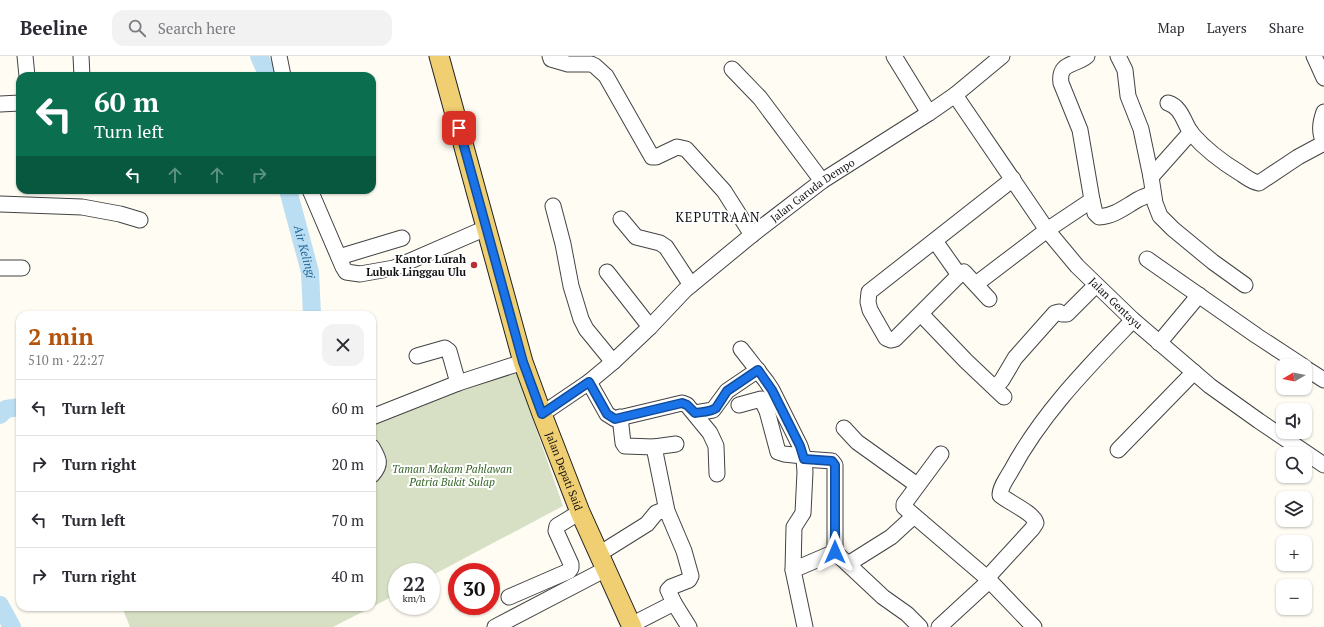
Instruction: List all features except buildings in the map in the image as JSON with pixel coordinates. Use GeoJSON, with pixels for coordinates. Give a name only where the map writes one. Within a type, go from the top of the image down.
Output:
{"type":"FeatureCollection","features":[{"type":"Feature","properties":{"kind":"main road","name":"Jalan Depati Said"},"geometry":{"type":"LineString","coordinates":[[439,56],[523,362],[580,512],[631,626]]}},
{"type":"Feature","properties":{"kind":"street"},"geometry":{"type":"LineString","coordinates":[[25,56],[27,72]]}},
{"type":"Feature","properties":{"kind":"street"},"geometry":{"type":"LineString","coordinates":[[81,56],[82,72]]}},
{"type":"Feature","properties":{"kind":"street"},"geometry":{"type":"LineString","coordinates":[[279,56],[282,72]]}},
{"type":"Feature","properties":{"kind":"street"},"geometry":{"type":"LineString","coordinates":[[550,56],[551,59],[568,64],[591,64],[606,76],[652,157],[656,157],[677,147],[686,149],[724,191],[752,235]]}},
{"type":"Feature","properties":{"kind":"street"},"geometry":{"type":"LineString","coordinates":[[894,56],[929,113]]}},
{"type":"Feature","properties":{"kind":"street","name":"Jalan Garuda Dempo"},"geometry":{"type":"LineString","coordinates":[[542,414],[589,382],[613,362],[650,327],[669,305],[752,235],[822,181],[955,95],[1002,56]]}},
{"type":"Feature","properties":{"kind":"street"},"geometry":{"type":"LineString","coordinates":[[1087,56],[1064,68],[1060,71],[1060,76],[1061,83],[1079,125],[1095,213],[1099,217],[1104,217],[1121,211],[1139,199],[1153,193]]}},
{"type":"Feature","properties":{"kind":"street"},"geometry":{"type":"LineString","coordinates":[[1118,56],[1125,70],[1128,96],[1141,129],[1151,177],[1154,203],[1157,210],[1165,221],[1213,262],[1245,285]]}},
{"type":"Feature","properties":{"kind":"street"},"geometry":{"type":"LineString","coordinates":[[1314,56],[1324,78]]}},
{"type":"Feature","properties":{"kind":"street"},"geometry":{"type":"LineString","coordinates":[[732,69],[760,98],[822,181]]}},
{"type":"Feature","properties":{"kind":"street","name":"Jalan Gentayu"},"geometry":{"type":"LineString","coordinates":[[955,95],[1048,230],[1077,266],[1133,320],[1210,386],[1324,465]]}},
{"type":"Feature","properties":{"kind":"street"},"geometry":{"type":"LineString","coordinates":[[0,104],[16,103]]}},
{"type":"Feature","properties":{"kind":"street"},"geometry":{"type":"LineString","coordinates":[[1168,103],[1180,112],[1191,132],[1206,149],[1225,164],[1259,184],[1298,157],[1324,143],[1321,138],[1320,124],[1324,112]]}},
{"type":"Feature","properties":{"kind":"street"},"geometry":{"type":"LineString","coordinates":[[1151,177],[1191,132]]}},
{"type":"Feature","properties":{"kind":"street"},"geometry":{"type":"LineString","coordinates":[[989,299],[964,272],[959,275],[895,339],[891,340],[886,338],[870,310],[868,296],[869,292],[1013,179]]}},
{"type":"Feature","properties":{"kind":"street"},"geometry":{"type":"LineString","coordinates":[[312,194],[346,272],[353,274],[394,268],[486,228]]}},
{"type":"Feature","properties":{"kind":"street"},"geometry":{"type":"LineString","coordinates":[[976,284],[1048,230],[1092,200]]}},
{"type":"Feature","properties":{"kind":"street"},"geometry":{"type":"LineString","coordinates":[[0,204],[82,207],[120,214],[140,220]]}},
{"type":"Feature","properties":{"kind":"street"},"geometry":{"type":"LineString","coordinates":[[553,206],[563,244],[571,286],[581,319],[586,329],[613,362]]}},
{"type":"Feature","properties":{"kind":"street"},"geometry":{"type":"LineString","coordinates":[[621,219],[636,236],[660,243],[666,247],[691,285]]}},
{"type":"Feature","properties":{"kind":"street"},"geometry":{"type":"LineString","coordinates":[[339,257],[402,238]]}},
{"type":"Feature","properties":{"kind":"street"},"geometry":{"type":"LineString","coordinates":[[935,241],[959,275]]}},
{"type":"Feature","properties":{"kind":"street"},"geometry":{"type":"LineString","coordinates":[[1147,259],[1292,359]]}},
{"type":"Feature","properties":{"kind":"street"},"geometry":{"type":"LineString","coordinates":[[0,268],[22,268]]}},
{"type":"Feature","properties":{"kind":"street"},"geometry":{"type":"LineString","coordinates":[[607,272],[650,327]]}},
{"type":"Feature","properties":{"kind":"street"},"geometry":{"type":"LineString","coordinates":[[921,314],[999,393],[1002,380],[1015,358],[1055,313],[1059,312],[1062,314],[1067,314],[1096,285]]}},
{"type":"Feature","properties":{"kind":"street"},"geometry":{"type":"LineString","coordinates":[[1160,343],[1199,295]]}},
{"type":"Feature","properties":{"kind":"street"},"geometry":{"type":"LineString","coordinates":[[939,627],[988,579],[1036,523],[1035,520],[1029,515],[1000,495],[1001,490],[1015,462],[1045,417],[1092,363],[1133,320]]}},
{"type":"Feature","properties":{"kind":"street"},"geometry":{"type":"LineString","coordinates":[[417,356],[445,348],[449,351],[458,383]]}},
{"type":"Feature","properties":{"kind":"street"},"geometry":{"type":"LineString","coordinates":[[741,349],[758,370],[766,394],[800,446],[804,458],[805,472],[803,513],[794,527],[794,570],[805,627]]}},
{"type":"Feature","properties":{"kind":"street"},"geometry":{"type":"LineString","coordinates":[[376,415],[458,383],[523,362]]}},
{"type":"Feature","properties":{"kind":"street"},"geometry":{"type":"LineString","coordinates":[[695,413],[713,410],[727,391],[758,370]]}},
{"type":"Feature","properties":{"kind":"street"},"geometry":{"type":"LineString","coordinates":[[1118,450],[1194,372]]}},
{"type":"Feature","properties":{"kind":"street"},"geometry":{"type":"LineString","coordinates":[[1312,372],[1324,380]]}},
{"type":"Feature","properties":{"kind":"street"},"geometry":{"type":"LineString","coordinates":[[589,382],[607,414],[615,419],[682,403],[687,405],[710,433],[716,446],[717,474]]}},
{"type":"Feature","properties":{"kind":"street"},"geometry":{"type":"LineString","coordinates":[[739,405],[766,394]]}},
{"type":"Feature","properties":{"kind":"street"},"geometry":{"type":"LineString","coordinates":[[766,394],[767,411],[778,452],[804,458],[832,461],[835,465],[835,552],[883,596],[907,614],[920,627]]}},
{"type":"Feature","properties":{"kind":"street"},"geometry":{"type":"LineString","coordinates":[[620,417],[623,443],[625,446],[654,447],[676,444]]}},
{"type":"Feature","properties":{"kind":"street"},"geometry":{"type":"LineString","coordinates":[[844,428],[857,442],[917,485]]}},
{"type":"Feature","properties":{"kind":"street"},"geometry":{"type":"LineString","coordinates":[[654,447],[667,511],[684,551],[691,576],[689,580],[669,589],[669,593],[688,627]]}},
{"type":"Feature","properties":{"kind":"street"},"geometry":{"type":"LineString","coordinates":[[376,454],[378,458],[378,467],[376,470]]}},
{"type":"Feature","properties":{"kind":"street"},"geometry":{"type":"LineString","coordinates":[[941,454],[917,485],[904,506],[905,508],[988,579],[1034,627]]}},
{"type":"Feature","properties":{"kind":"street"},"geometry":{"type":"LineString","coordinates":[[495,627],[602,561],[647,524],[656,513],[661,510],[667,511]]}},
{"type":"Feature","properties":{"kind":"street"},"geometry":{"type":"LineString","coordinates":[[509,597],[569,571],[571,564],[556,528],[580,512]]}},
{"type":"Feature","properties":{"kind":"street"},"geometry":{"type":"LineString","coordinates":[[848,564],[891,537],[914,516]]}},
{"type":"Feature","properties":{"kind":"street"},"geometry":{"type":"LineString","coordinates":[[794,570],[835,552]]}},
{"type":"Feature","properties":{"kind":"street"},"geometry":{"type":"LineString","coordinates":[[631,626],[674,603]]}},
{"type":"Feature","properties":{"kind":"green space","name":"Taman Makam Pahlawan Patria Bukit Sulap"},"geometry":{"type":"Polygon","coordinates":[[[515,368],[563,506],[456,563],[448,563],[448,567],[440,571],[440,563],[388,563],[388,599],[376,605],[376,413],[378,417],[515,368]]]}},
{"type":"Feature","properties":{"kind":"green space"},"geometry":{"type":"Polygon","coordinates":[[[124,611],[364,611],[333,627],[130,627],[124,611]]]}},
{"type":"Feature","properties":{"kind":"waterway","name":"Air Kelingi"},"geometry":{"type":"LineString","coordinates":[[259,56],[266,72]]}},
{"type":"Feature","properties":{"kind":"waterway","name":"Air Kelingi"},"geometry":{"type":"LineString","coordinates":[[289,194],[310,272],[312,311]]}},
{"type":"Feature","properties":{"kind":"waterway","name":"Air Kelingi"},"geometry":{"type":"LineString","coordinates":[[0,415],[6,409],[16,408]]}},
{"type":"Feature","properties":{"kind":"waterway","name":"Air Kelingi"},"geometry":{"type":"LineString","coordinates":[[0,605],[12,627]]}},
{"type":"Feature","properties":{"kind":"place","name":"Kantor Lurah Lubuk Linggau Ulu"},"geometry":{"type":"Point","coordinates":[474,265]}},
{"type":"Feature","properties":{"kind":"district","name":"KEPUTRAAN"},"geometry":{"type":"Point","coordinates":[718,217]}},
{"type":"Feature","properties":{"kind":"route"},"geometry":{"type":"LineString","coordinates":[[459,128],[523,362],[542,414],[589,382],[607,414],[615,419],[682,403],[687,405],[695,413],[713,410],[716,408],[727,391],[758,370],[772,390],[800,446],[804,459],[832,461],[835,465],[835,552]]}}]}
